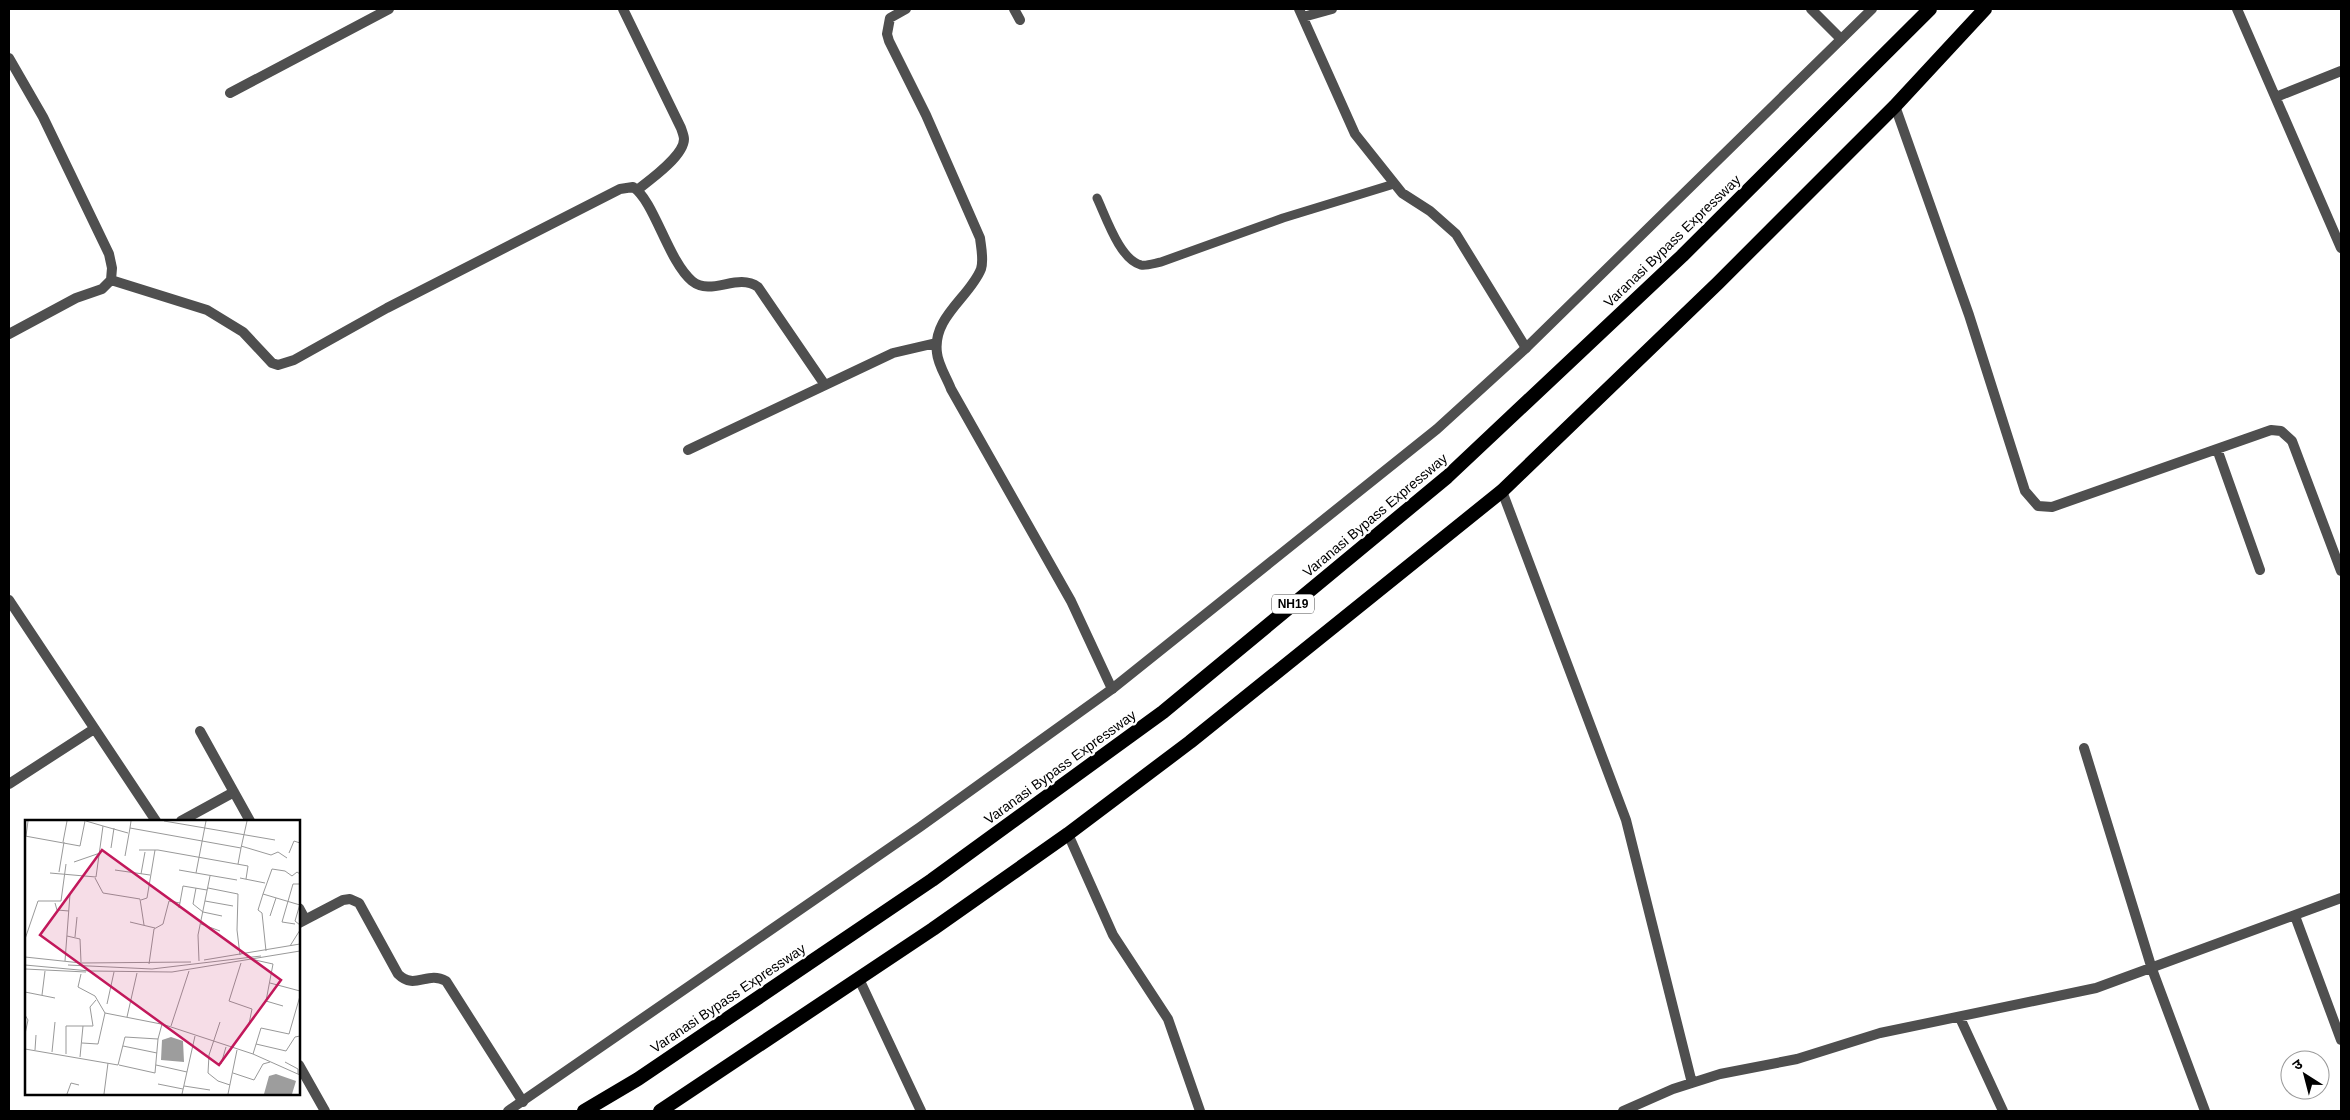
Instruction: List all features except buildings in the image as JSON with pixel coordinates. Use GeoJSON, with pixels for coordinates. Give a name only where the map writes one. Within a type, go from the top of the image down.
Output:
{"type":"FeatureCollection","features":[{"type":"Feature","properties":{"kind":"highway","name":"Varanasi Bypass Expressway"},"geometry":{"type":"LineString","coordinates":[[584,1111],[638,1079],[932,880],[1164,712],[1447,477],[1682,256],[1930,9]]}},
{"type":"Feature","properties":{"kind":"highway"},"geometry":{"type":"LineString","coordinates":[[660,1111],[859,979],[1068,834],[1190,742],[1502,491],[1718,283],[1895,106],[1985,9]]}},
{"type":"Feature","properties":{"kind":"street"},"geometry":{"type":"LineString","coordinates":[[230,93],[389,9]]}},
{"type":"Feature","properties":{"kind":"street"},"geometry":{"type":"LineString","coordinates":[[623,9],[681,128],[684,140],[681,151],[675,158],[637,190]]}},
{"type":"Feature","properties":{"kind":"street"},"geometry":{"type":"LineString","coordinates":[[906,9],[890,18],[887,34],[889,41],[934,132],[980,238],[982,252],[982,268],[952,309],[936,343],[937,356],[951,389],[1071,601],[1112,689]]}},
{"type":"Feature","properties":{"kind":"street"},"geometry":{"type":"LineString","coordinates":[[1014,9],[1020,20]]}},
{"type":"Feature","properties":{"kind":"street"},"geometry":{"type":"LineString","coordinates":[[1332,9],[1301,13],[1356,134],[1402,193],[1430,211],[1456,234],[1526,348]]}},
{"type":"Feature","properties":{"kind":"street"},"geometry":{"type":"LineString","coordinates":[[1811,9],[1841,39]]}},
{"type":"Feature","properties":{"kind":"street"},"geometry":{"type":"LineString","coordinates":[[508,1111],[920,827],[1112,689],[1437,428],[1526,348],[1872,9]]}},
{"type":"Feature","properties":{"kind":"street"},"geometry":{"type":"LineString","coordinates":[[2238,9],[2341,248]]}},
{"type":"Feature","properties":{"kind":"street"},"geometry":{"type":"LineString","coordinates":[[9,58],[43,117],[109,254],[112,268],[111,280],[102,289],[76,298],[9,334]]}},
{"type":"Feature","properties":{"kind":"street"},"geometry":{"type":"LineString","coordinates":[[2276,98],[2341,71]]}},
{"type":"Feature","properties":{"kind":"street"},"geometry":{"type":"LineString","coordinates":[[1895,106],[1969,315],[2025,491],[2038,506],[2052,507],[2271,430],[2281,431],[2292,441],[2341,571]]}},
{"type":"Feature","properties":{"kind":"street"},"geometry":{"type":"LineString","coordinates":[[111,280],[207,310],[243,332],[272,362],[278,365],[294,360],[388,308],[620,189],[633,187],[637,190],[688,276],[698,285],[705,287],[745,280],[758,286],[825,385]]}},
{"type":"Feature","properties":{"kind":"street"},"geometry":{"type":"LineString","coordinates":[[688,450],[893,353],[936,343]]}},
{"type":"Feature","properties":{"kind":"street"},"geometry":{"type":"LineString","coordinates":[[2217,449],[2260,570]]}},
{"type":"Feature","properties":{"kind":"street"},"geometry":{"type":"LineString","coordinates":[[1502,491],[1626,820],[1692,1083]]}},
{"type":"Feature","properties":{"kind":"street"},"geometry":{"type":"LineString","coordinates":[[9,600],[155,820]]}},
{"type":"Feature","properties":{"kind":"street"},"geometry":{"type":"LineString","coordinates":[[9,784],[94,729]]}},
{"type":"Feature","properties":{"kind":"street"},"geometry":{"type":"LineString","coordinates":[[200,731],[249,820]]}},
{"type":"Feature","properties":{"kind":"street"},"geometry":{"type":"LineString","coordinates":[[2084,748],[2152,969],[2205,1111]]}},
{"type":"Feature","properties":{"kind":"street"},"geometry":{"type":"LineString","coordinates":[[183,820],[234,792]]}},
{"type":"Feature","properties":{"kind":"street"},"geometry":{"type":"LineString","coordinates":[[1068,834],[1112,935],[1168,1019],[1200,1111]]}},
{"type":"Feature","properties":{"kind":"street"},"geometry":{"type":"LineString","coordinates":[[1623,1111],[1692,1083],[1738,1070],[1798,1059],[1880,1033],[1960,1018],[2096,988],[2341,898]]}},
{"type":"Feature","properties":{"kind":"street"},"geometry":{"type":"LineString","coordinates":[[302,921],[343,900],[350,899],[359,903],[403,980],[411,983],[439,977],[446,980],[523,1102]]}},
{"type":"Feature","properties":{"kind":"street"},"geometry":{"type":"LineString","coordinates":[[2295,916],[2341,1040]]}},
{"type":"Feature","properties":{"kind":"street"},"geometry":{"type":"LineString","coordinates":[[859,979],[921,1111]]}},
{"type":"Feature","properties":{"kind":"street"},"geometry":{"type":"LineString","coordinates":[[1960,1018],[2003,1111]]}},
{"type":"Feature","properties":{"kind":"street"},"geometry":{"type":"LineString","coordinates":[[300,1067],[326,1111]]}},
{"type":"Feature","properties":{"kind":"lane"},"geometry":{"type":"LineString","coordinates":[[1097,198],[1125,255],[1133,262],[1144,266],[1161,262],[1283,218],[1394,184]]}}]}
